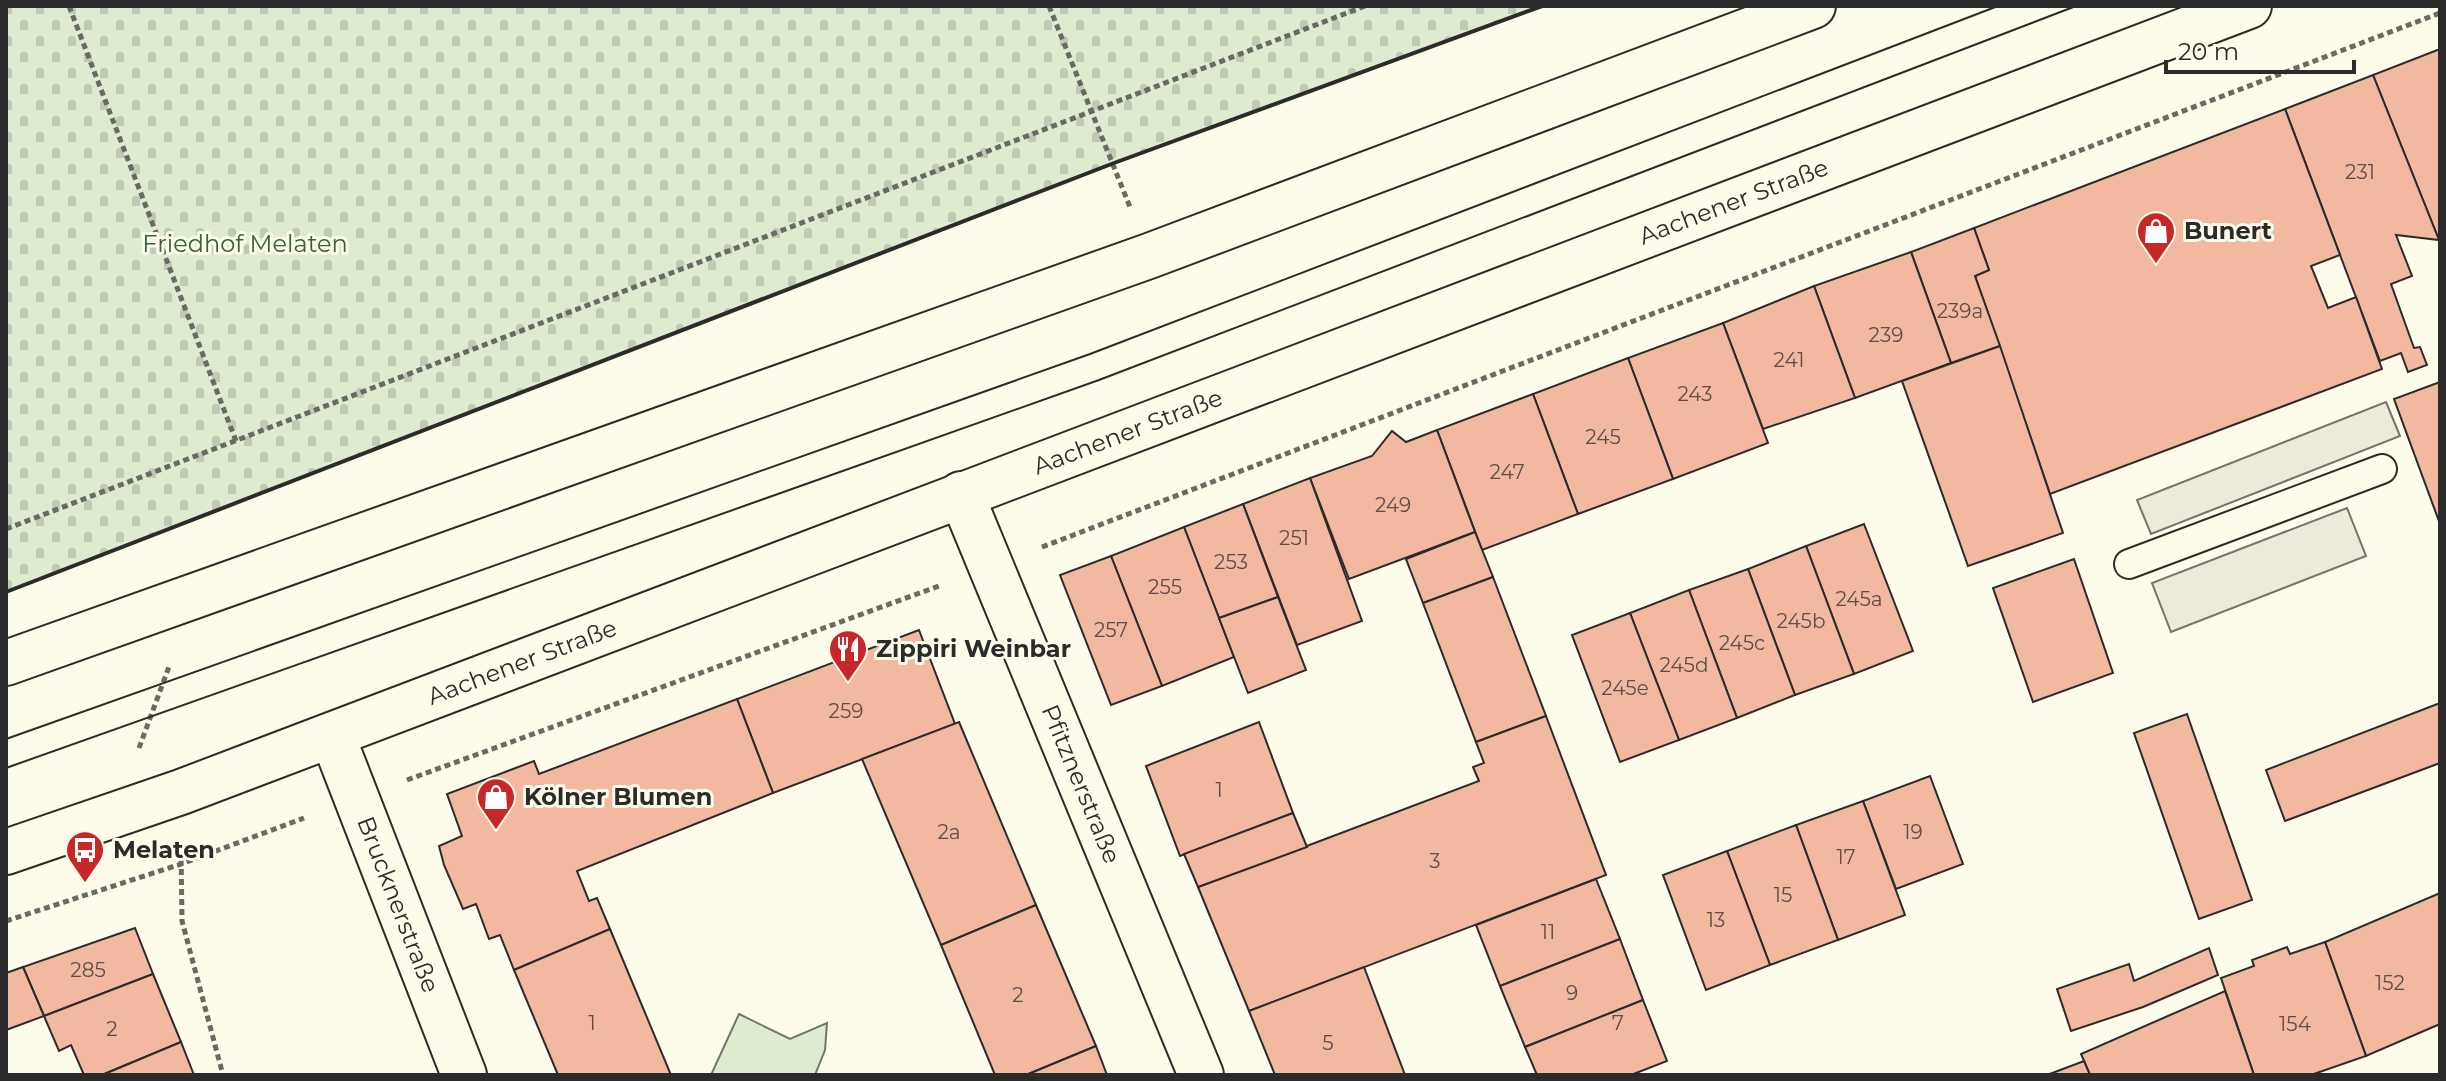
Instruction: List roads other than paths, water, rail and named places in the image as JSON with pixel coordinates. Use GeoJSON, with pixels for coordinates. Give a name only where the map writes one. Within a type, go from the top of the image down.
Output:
{"type":"FeatureCollection","features":[{"type":"Feature","properties":{"kind":"main road"},"geometry":{"type":"LineString","coordinates":[[6,663],[1149,256],[1813,6]]}},
{"type":"Feature","properties":{"kind":"main road","name":"Aachener Straße"},"geometry":{"type":"LineString","coordinates":[[6,852],[181,792],[2249,6]]}},
{"type":"Feature","properties":{"kind":"main road","name":"Pfitznerstraße"},"geometry":{"type":"LineString","coordinates":[[961,494],[1201,1075]]}},
{"type":"Feature","properties":{"kind":"main road","name":"Brucknerstraße"},"geometry":{"type":"LineString","coordinates":[[332,735],[464,1075]]}},
{"type":"Feature","properties":{"kind":"lane"},"geometry":{"type":"LineString","coordinates":[[2129,564],[2382,469]]}},
{"type":"Feature","properties":{"kind":"tram line"},"geometry":{"type":"LineString","coordinates":[[6,739],[1090,354],[1998,6]]}},
{"type":"Feature","properties":{"kind":"tram line"},"geometry":{"type":"LineString","coordinates":[[6,768],[1099,380],[2076,6]]}},
{"type":"Feature","properties":{"kind":"place","name":"Bunert"},"geometry":{"type":"Point","coordinates":[2156,265]}},
{"type":"Feature","properties":{"kind":"place","name":"Zippiri Weinbar"},"geometry":{"type":"Point","coordinates":[848,683]}},
{"type":"Feature","properties":{"kind":"place","name":"Kölner Blumen"},"geometry":{"type":"Point","coordinates":[496,831]}},
{"type":"Feature","properties":{"kind":"place","name":"Melaten"},"geometry":{"type":"Point","coordinates":[85,884]}},
{"type":"Feature","properties":{"kind":"park label","name":"Friedhof Melaten"},"geometry":{"type":"Point","coordinates":[245,244]}}]}
